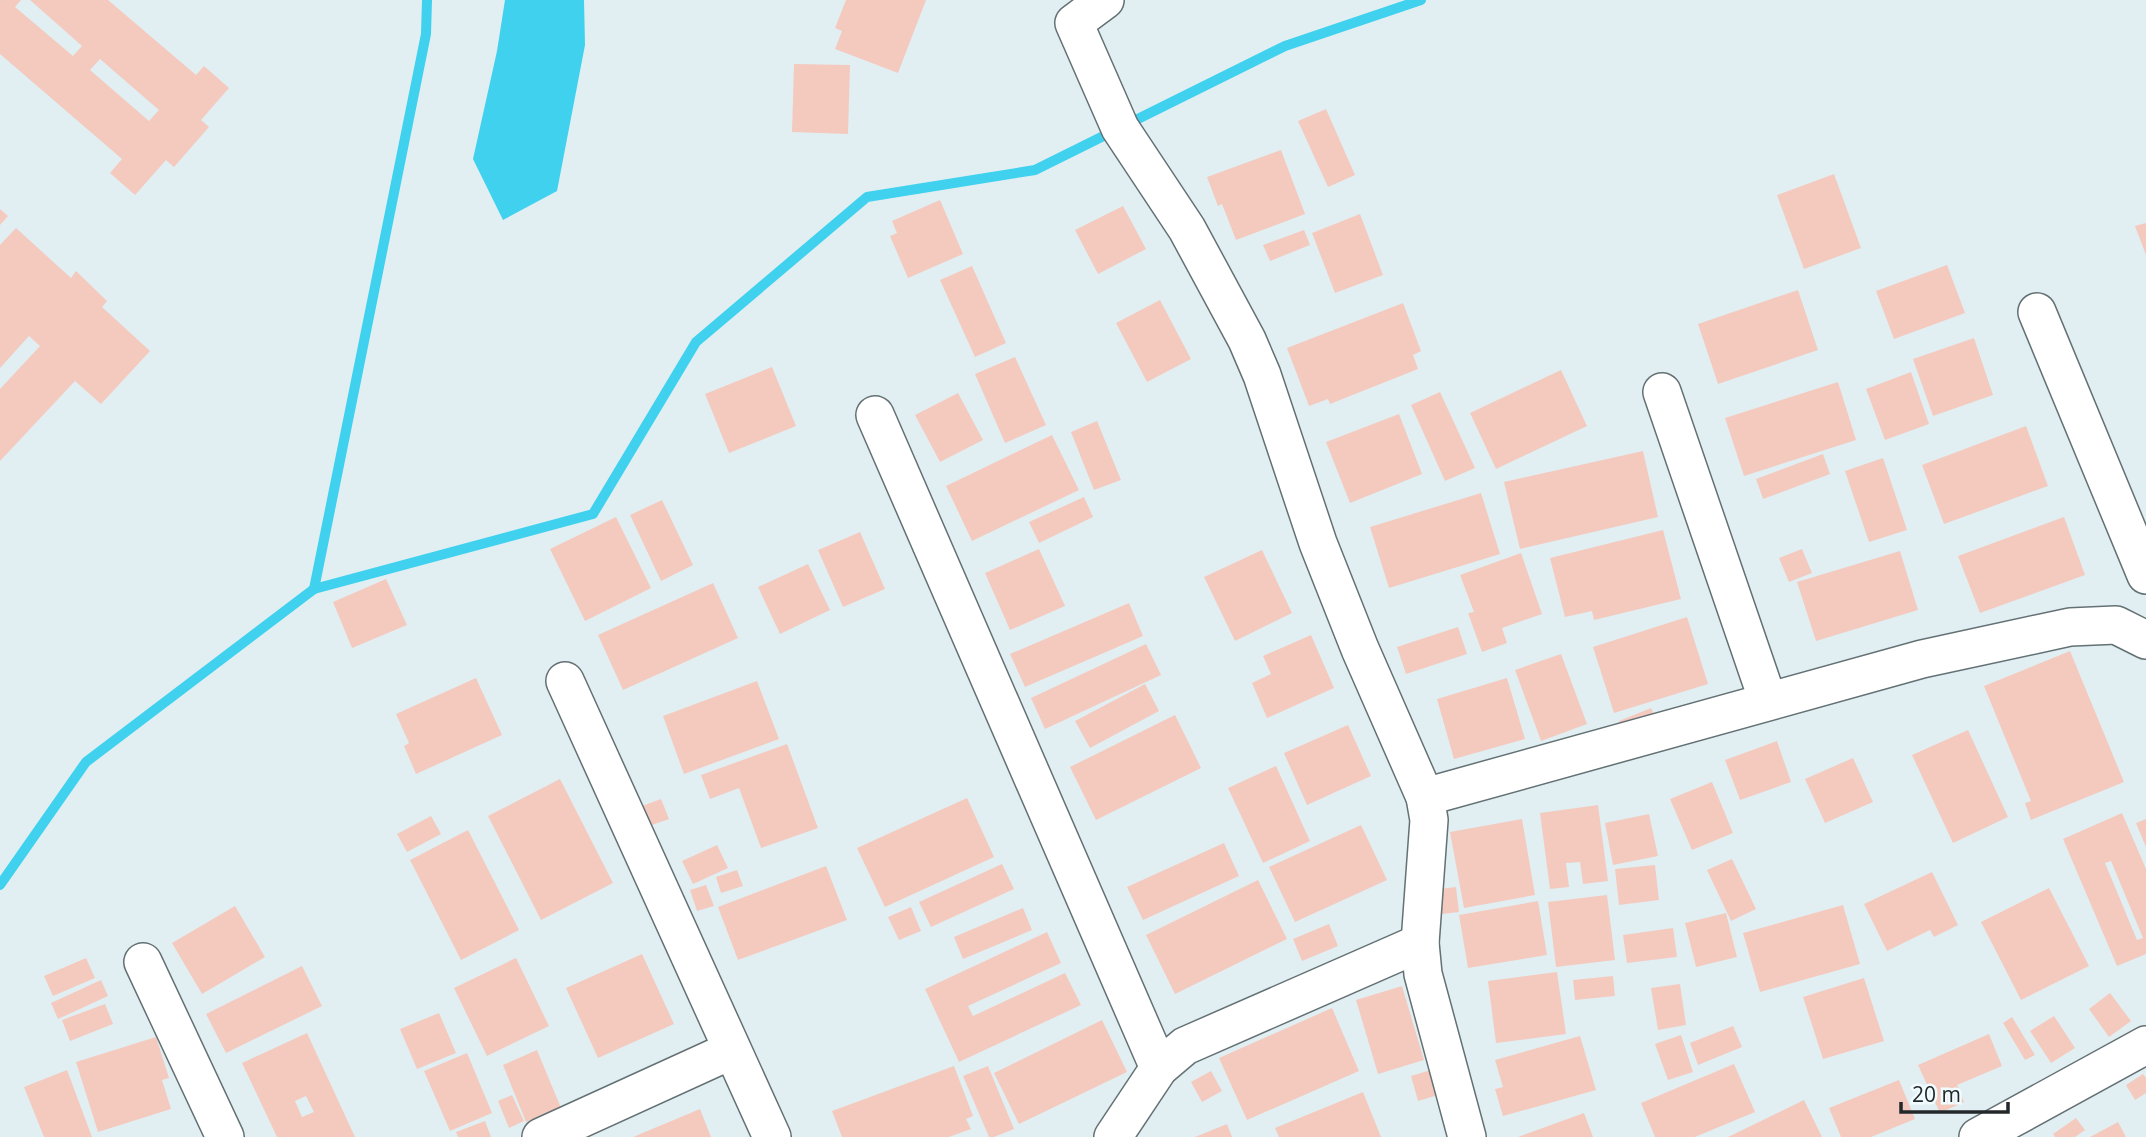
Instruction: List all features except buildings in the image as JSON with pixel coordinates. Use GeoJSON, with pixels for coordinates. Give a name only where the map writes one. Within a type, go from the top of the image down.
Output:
{"type":"FeatureCollection","features":[{"type":"Feature","properties":{"kind":"street"},"geometry":{"type":"LineString","coordinates":[[1105,0],[1074,23],[1120,128],[1186,229],[1247,340],[1262,376],[1318,543],[1360,649],[1425,797],[1429,820],[1420,943],[1423,974],[1468,1137]]}},
{"type":"Feature","properties":{"kind":"street"},"geometry":{"type":"LineString","coordinates":[[2037,313],[2146,575]]}},
{"type":"Feature","properties":{"kind":"street"},"geometry":{"type":"LineString","coordinates":[[1662,392],[1768,701]]}},
{"type":"Feature","properties":{"kind":"street"},"geometry":{"type":"LineString","coordinates":[[875,415],[1160,1068]]}},
{"type":"Feature","properties":{"kind":"street"},"geometry":{"type":"LineString","coordinates":[[1425,797],[1922,659],[2070,627],[2116,625],[2146,640]]}},
{"type":"Feature","properties":{"kind":"street"},"geometry":{"type":"LineString","coordinates":[[565,681],[772,1137]]}},
{"type":"Feature","properties":{"kind":"street"},"geometry":{"type":"LineString","coordinates":[[1113,1137],[1160,1068],[1185,1046],[1420,943]]}},
{"type":"Feature","properties":{"kind":"street"},"geometry":{"type":"LineString","coordinates":[[143,962],[225,1137]]}},
{"type":"Feature","properties":{"kind":"street"},"geometry":{"type":"LineString","coordinates":[[1978,1137],[2146,1045]]}},
{"type":"Feature","properties":{"kind":"street"},"geometry":{"type":"LineString","coordinates":[[541,1137],[732,1050]]}},
{"type":"Feature","properties":{"kind":"water"},"geometry":{"type":"Polygon","coordinates":[[[505,0],[584,0],[585,45],[557,191],[503,220],[473,159],[497,51],[505,0]]]}},
{"type":"Feature","properties":{"kind":"waterway"},"geometry":{"type":"LineString","coordinates":[[314,589],[426,34],[427,0]]}},
{"type":"Feature","properties":{"kind":"waterway"},"geometry":{"type":"LineString","coordinates":[[0,885],[86,762],[314,589],[593,514],[696,342],[867,197],[1035,170],[1285,46],[1421,0]]}}]}
